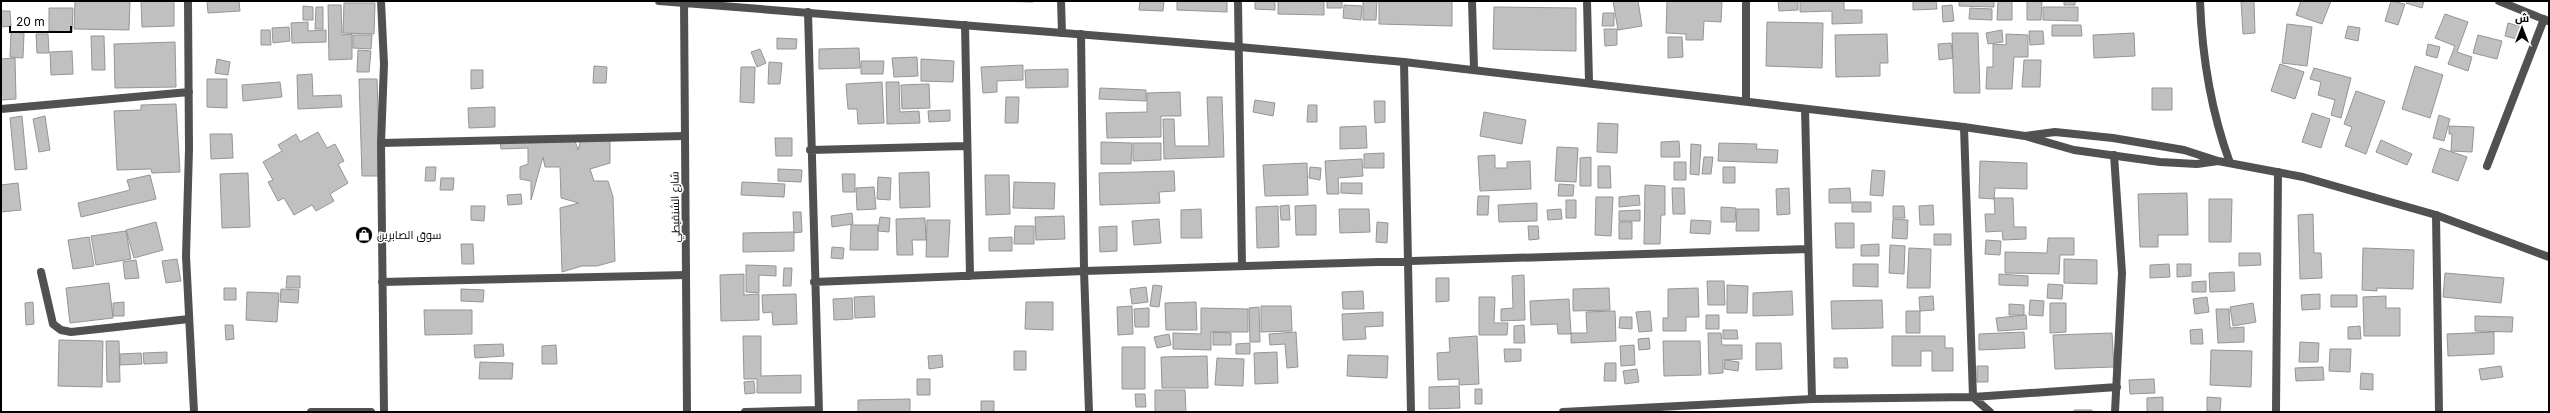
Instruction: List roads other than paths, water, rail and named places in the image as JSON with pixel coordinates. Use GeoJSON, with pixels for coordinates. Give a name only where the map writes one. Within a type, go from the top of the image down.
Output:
{"type":"FeatureCollection","features":[{"type":"Feature","properties":{"kind":"street"},"geometry":{"type":"LineString","coordinates":[[188,1],[189,92],[186,256],[194,412]]}},
{"type":"Feature","properties":{"kind":"street"},"geometry":{"type":"LineString","coordinates":[[381,1],[384,64],[381,143],[384,412]]}},
{"type":"Feature","properties":{"kind":"street"},"geometry":{"type":"LineString","coordinates":[[659,1],[1239,46],[1474,69],[1964,127],[2025,136],[2052,145],[2180,164],[2218,161]]}},
{"type":"Feature","properties":{"kind":"street"},"geometry":{"type":"LineString","coordinates":[[1061,1],[1062,33]]}},
{"type":"Feature","properties":{"kind":"street"},"geometry":{"type":"LineString","coordinates":[[1238,1],[1242,266]]}},
{"type":"Feature","properties":{"kind":"street"},"geometry":{"type":"LineString","coordinates":[[1472,1],[1474,69]]}},
{"type":"Feature","properties":{"kind":"street"},"geometry":{"type":"LineString","coordinates":[[1587,1],[1589,82]]}},
{"type":"Feature","properties":{"kind":"street"},"geometry":{"type":"LineString","coordinates":[[1746,1],[1746,101]]}},
{"type":"Feature","properties":{"kind":"street"},"geometry":{"type":"LineString","coordinates":[[2200,1],[2201,25],[2213,109],[2230,163]]}},
{"type":"Feature","properties":{"kind":"street"},"geometry":{"type":"LineString","coordinates":[[2487,166],[2546,20],[2499,1]]}},
{"type":"Feature","properties":{"kind":"street","name":"شارع الشنقيطي"},"geometry":{"type":"LineString","coordinates":[[684,2],[688,412]]}},
{"type":"Feature","properties":{"kind":"street"},"geometry":{"type":"LineString","coordinates":[[745,412],[818,411],[810,150],[808,12]]}},
{"type":"Feature","properties":{"kind":"street"},"geometry":{"type":"LineString","coordinates":[[965,25],[966,146],[970,276]]}},
{"type":"Feature","properties":{"kind":"street"},"geometry":{"type":"LineString","coordinates":[[1081,34],[1084,271],[1089,412]]}},
{"type":"Feature","properties":{"kind":"street"},"geometry":{"type":"LineString","coordinates":[[1404,62],[1411,412]]}},
{"type":"Feature","properties":{"kind":"street"},"geometry":{"type":"LineString","coordinates":[[1,109],[189,92]]}},
{"type":"Feature","properties":{"kind":"street"},"geometry":{"type":"LineString","coordinates":[[1805,109],[1812,399]]}},
{"type":"Feature","properties":{"kind":"street"},"geometry":{"type":"LineString","coordinates":[[1964,127],[1973,397],[1990,412]]}},
{"type":"Feature","properties":{"kind":"street"},"geometry":{"type":"LineString","coordinates":[[2025,136],[2055,132],[2113,138],[2184,150],[2218,161],[2278,172],[2353,190],[2436,215],[2549,257]]}},
{"type":"Feature","properties":{"kind":"street"},"geometry":{"type":"LineString","coordinates":[[381,143],[685,136]]}},
{"type":"Feature","properties":{"kind":"street"},"geometry":{"type":"LineString","coordinates":[[810,150],[966,146]]}},
{"type":"Feature","properties":{"kind":"street"},"geometry":{"type":"LineString","coordinates":[[2114,155],[2122,272],[2115,412]]}},
{"type":"Feature","properties":{"kind":"street"},"geometry":{"type":"LineString","coordinates":[[2276,412],[2278,172]]}},
{"type":"Feature","properties":{"kind":"street"},"geometry":{"type":"LineString","coordinates":[[2436,215],[2439,412]]}},
{"type":"Feature","properties":{"kind":"street"},"geometry":{"type":"LineString","coordinates":[[814,282],[1084,271],[1808,249]]}},
{"type":"Feature","properties":{"kind":"street"},"geometry":{"type":"LineString","coordinates":[[41,272],[53,324],[61,330],[71,332],[189,319]]}},
{"type":"Feature","properties":{"kind":"street"},"geometry":{"type":"LineString","coordinates":[[382,282],[686,275]]}},
{"type":"Feature","properties":{"kind":"street"},"geometry":{"type":"LineString","coordinates":[[1562,412],[1723,408],[1812,399],[1973,397],[2117,387]]}},
{"type":"Feature","properties":{"kind":"street"},"geometry":{"type":"LineString","coordinates":[[311,412],[371,412]]}},
{"type":"Feature","properties":{"kind":"place","name":"سوق الصابرين"},"geometry":{"type":"Point","coordinates":[364,235]}}]}
